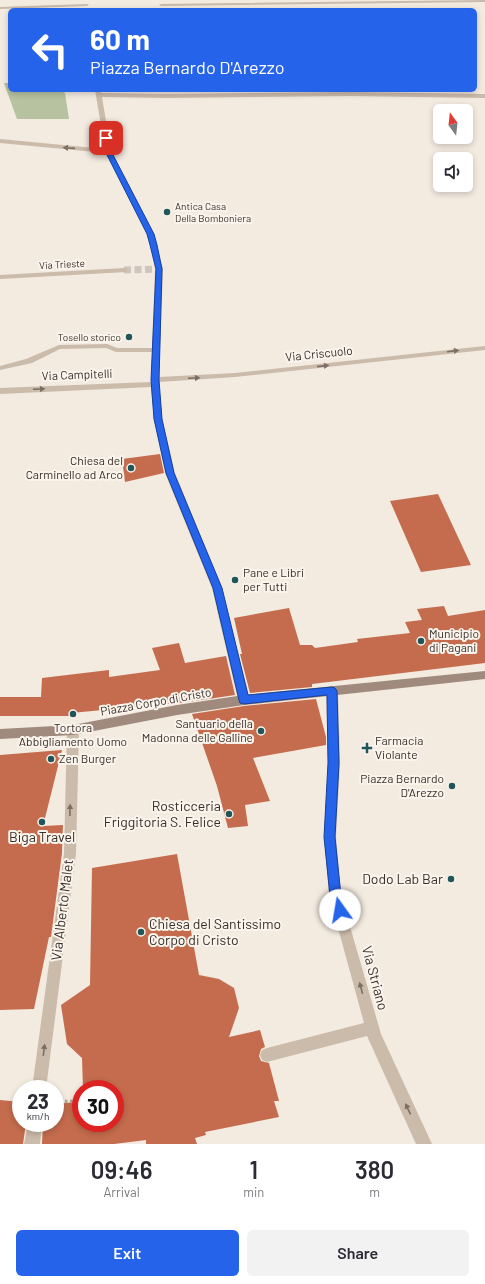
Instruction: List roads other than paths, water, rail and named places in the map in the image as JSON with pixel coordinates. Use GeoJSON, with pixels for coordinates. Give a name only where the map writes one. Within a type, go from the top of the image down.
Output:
{"type":"FeatureCollection","features":[{"type":"Feature","properties":{"kind":"street"},"geometry":{"type":"LineString","coordinates":[[161,5],[485,1]]}},
{"type":"Feature","properties":{"kind":"street"},"geometry":{"type":"LineString","coordinates":[[331,2],[332,8]]}},
{"type":"Feature","properties":{"kind":"street"},"geometry":{"type":"LineString","coordinates":[[0,8],[87,5]]}},
{"type":"Feature","properties":{"kind":"street"},"geometry":{"type":"LineString","coordinates":[[485,96],[349,92],[167,96],[98,92],[108,151],[150,234],[159,269],[155,382],[158,419],[170,473],[217,588],[244,700],[485,675]]}},
{"type":"Feature","properties":{"kind":"street"},"geometry":{"type":"LineString","coordinates":[[0,141],[108,151]]}},
{"type":"Feature","properties":{"kind":"street","name":"Via Trieste"},"geometry":{"type":"LineString","coordinates":[[0,277],[124,270]]}},
{"type":"Feature","properties":{"kind":"street"},"geometry":{"type":"LineString","coordinates":[[0,368],[29,361],[59,347],[107,346],[116,350],[156,350]]}},
{"type":"Feature","properties":{"kind":"street","name":"Via Criscuolo"},"geometry":{"type":"LineString","coordinates":[[155,382],[235,375],[485,348]]}},
{"type":"Feature","properties":{"kind":"street","name":"Via Campitelli"},"geometry":{"type":"LineString","coordinates":[[0,391],[155,382]]}},
{"type":"Feature","properties":{"kind":"street","name":"Via Striano"},"geometry":{"type":"LineString","coordinates":[[332,691],[334,763],[330,837],[335,896],[372,1028],[424,1144]]}},
{"type":"Feature","properties":{"kind":"street","name":"Piazza Corpo di Cristo"},"geometry":{"type":"LineString","coordinates":[[0,734],[73,730],[177,710],[244,700]]}},
{"type":"Feature","properties":{"kind":"street","name":"Via Alberto Malet"},"geometry":{"type":"LineString","coordinates":[[40,1080],[70,853],[73,730]]}},
{"type":"Feature","properties":{"kind":"street"},"geometry":{"type":"LineString","coordinates":[[267,1055],[372,1028]]}},
{"type":"Feature","properties":{"kind":"street"},"geometry":{"type":"LineString","coordinates":[[32,1144],[34,1132]]}},
{"type":"Feature","properties":{"kind":"tunnel"},"geometry":{"type":"LineString","coordinates":[[124,270],[159,269]]}},
{"type":"Feature","properties":{"kind":"place","name":"Antica Casa Della Bomboniera"},"geometry":{"type":"Point","coordinates":[167,212]}},
{"type":"Feature","properties":{"kind":"place","name":"Tosello storico"},"geometry":{"type":"Point","coordinates":[129,337]}},
{"type":"Feature","properties":{"kind":"place","name":"Chiesa del Carminello ad Arco"},"geometry":{"type":"Point","coordinates":[131,468]}},
{"type":"Feature","properties":{"kind":"place","name":"Pane e Libri per Tutti"},"geometry":{"type":"Point","coordinates":[235,580]}},
{"type":"Feature","properties":{"kind":"place","name":"Municipio di Pagani"},"geometry":{"type":"Point","coordinates":[421,641]}},
{"type":"Feature","properties":{"kind":"place","name":"Tortora Abbigliamento Uomo"},"geometry":{"type":"Point","coordinates":[73,714]}},
{"type":"Feature","properties":{"kind":"place","name":"Santuario della Madonna delle Galline"},"geometry":{"type":"Point","coordinates":[261,731]}},
{"type":"Feature","properties":{"kind":"place","name":"Farmacia Violante"},"geometry":{"type":"Point","coordinates":[367,748]}},
{"type":"Feature","properties":{"kind":"place","name":"Zen Burger"},"geometry":{"type":"Point","coordinates":[51,759]}},
{"type":"Feature","properties":{"kind":"place","name":"Piazza Bernardo D'Arezzo"},"geometry":{"type":"Point","coordinates":[452,786]}},
{"type":"Feature","properties":{"kind":"place","name":"Rosticceria Friggitoria S. Felice"},"geometry":{"type":"Point","coordinates":[229,814]}},
{"type":"Feature","properties":{"kind":"place","name":"Biga Travel"},"geometry":{"type":"Point","coordinates":[42,822]}},
{"type":"Feature","properties":{"kind":"place","name":"Dodo Lab Bar"},"geometry":{"type":"Point","coordinates":[451,879]}},
{"type":"Feature","properties":{"kind":"place","name":"Chiesa del Santissimo Corpo di Cristo"},"geometry":{"type":"Point","coordinates":[141,932]}}]}
